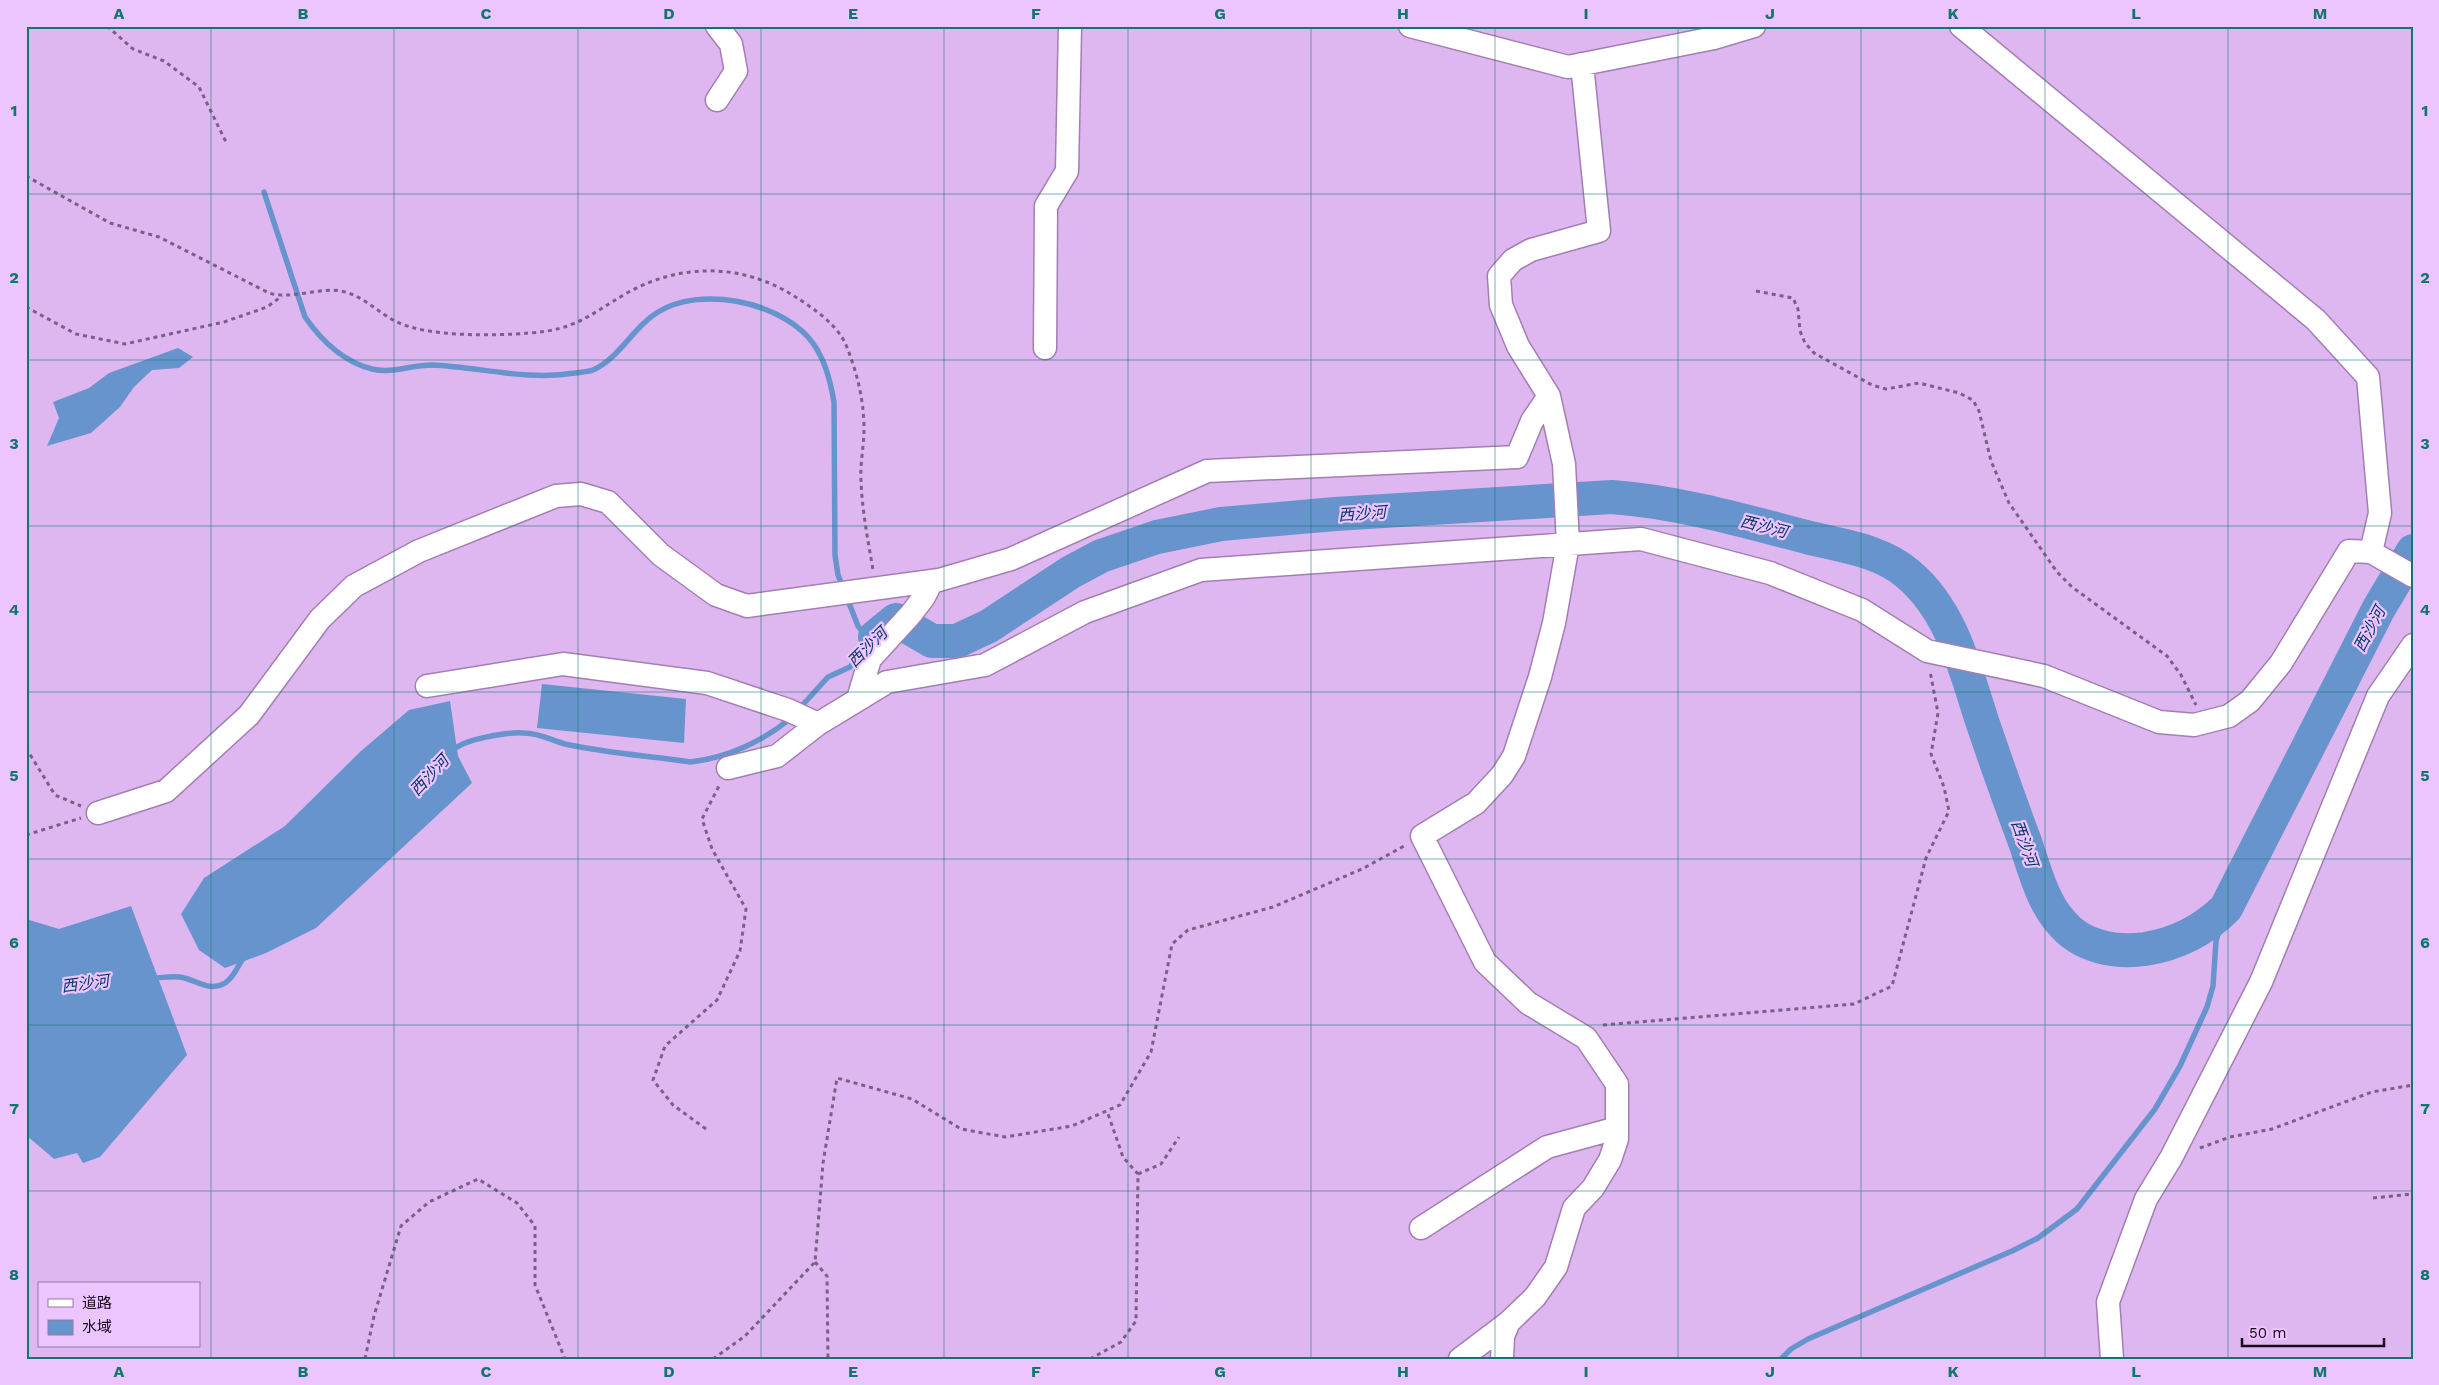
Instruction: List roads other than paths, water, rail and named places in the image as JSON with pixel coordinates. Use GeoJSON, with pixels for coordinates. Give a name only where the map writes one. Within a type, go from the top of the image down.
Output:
{"type":"FeatureCollection","features":[{"type":"Feature","properties":{"kind":"street"},"geometry":{"type":"LineString","coordinates":[[716,26],[731,44],[736,71],[717,100]]}},
{"type":"Feature","properties":{"kind":"street"},"geometry":{"type":"LineString","coordinates":[[1046,348],[1046,206],[1067,171],[1070,26]]}},
{"type":"Feature","properties":{"kind":"street"},"geometry":{"type":"LineString","coordinates":[[1416,27],[1568,67],[1714,38],[1754,26]]}},
{"type":"Feature","properties":{"kind":"street"},"geometry":{"type":"LineString","coordinates":[[1961,26],[2316,320],[2368,377],[2380,512],[2371,552]]}},
{"type":"Feature","properties":{"kind":"street"},"geometry":{"type":"LineString","coordinates":[[1460,1359],[1509,1322],[1535,1296],[1556,1267],[1574,1208],[1593,1188],[1610,1160],[1617,1140],[1617,1084],[1586,1038],[1528,1003],[1485,962],[1422,836],[1476,803],[1502,775],[1514,756],[1540,677],[1554,623],[1568,537],[1564,464],[1549,396],[1518,346],[1501,305],[1499,276],[1513,260],[1531,250],[1599,231],[1582,64]]}},
{"type":"Feature","properties":{"kind":"street"},"geometry":{"type":"LineString","coordinates":[[98,813],[166,792],[249,715],[320,619],[354,586],[419,551],[556,496],[581,494],[608,502],[661,555],[716,595],[747,606],[932,581],[1011,559],[1207,471],[1517,457],[1532,421],[1549,396]]}},
{"type":"Feature","properties":{"kind":"street"},"geometry":{"type":"LineString","coordinates":[[728,768],[777,756],[818,724],[887,682],[985,665],[1084,612],[1201,570],[1568,537],[1641,539],[1770,573],[1862,610],[1927,651],[2002,666],[2062,682],[2160,722],[2181,725],[2205,723],[2229,716],[2250,701],[2281,663],[2349,551],[2371,552],[2413,576]]}},
{"type":"Feature","properties":{"kind":"street"},"geometry":{"type":"LineString","coordinates":[[858,699],[870,659],[911,614],[924,597],[932,581]]}},
{"type":"Feature","properties":{"kind":"street"},"geometry":{"type":"LineString","coordinates":[[2112,1359],[2108,1302],[2146,1199],[2171,1158],[2261,982],[2378,696],[2413,645]]}},
{"type":"Feature","properties":{"kind":"street"},"geometry":{"type":"LineString","coordinates":[[427,686],[563,664],[707,683],[788,710],[818,724]]}},
{"type":"Feature","properties":{"kind":"street"},"geometry":{"type":"LineString","coordinates":[[1421,1228],[1547,1147],[1617,1128]]}},
{"type":"Feature","properties":{"kind":"street"},"geometry":{"type":"LineString","coordinates":[[1502,1359],[1503,1336],[1509,1322]]}},
{"type":"Feature","properties":{"kind":"water"},"geometry":{"type":"Polygon","coordinates":[[[178,348],[193,357],[179,368],[152,370],[134,387],[120,407],[91,433],[47,446],[59,418],[53,402],[89,388],[109,373],[178,348]]]}},
{"type":"Feature","properties":{"kind":"water"},"geometry":{"type":"Polygon","coordinates":[[[542,684],[686,699],[684,743],[537,728],[542,684]]]}},
{"type":"Feature","properties":{"kind":"water"},"geometry":{"type":"Polygon","coordinates":[[[450,701],[458,756],[472,783],[316,928],[266,953],[225,968],[199,950],[181,914],[204,878],[285,826],[361,751],[409,710],[450,701]]]}},
{"type":"Feature","properties":{"kind":"water"},"geometry":{"type":"Polygon","coordinates":[[[131,906],[187,1055],[100,1157],[83,1163],[77,1153],[54,1159],[26,1135],[26,919],[59,929],[131,906]]]}},
{"type":"Feature","properties":{"kind":"waterway"},"geometry":{"type":"LineString","coordinates":[[264,192],[305,317],[318,334],[343,356],[372,369],[394,370],[432,365],[521,375],[557,375],[589,371],[603,365],[611,358],[649,318],[675,304],[695,300],[736,301],[757,306],[777,314],[794,325],[814,344],[826,368],[834,402],[835,555],[838,575],[843,588]]}},
{"type":"Feature","properties":{"kind":"waterway","name":"西沙河"},"geometry":{"type":"LineString","coordinates":[[875,637],[896,620],[932,641],[957,641],[989,626],[1071,572],[1101,556],[1157,537],[1221,524],[1335,514],[1612,497],[1687,508],[1862,550],[1898,566],[1908,574],[1936,605],[1946,623],[1963,661],[2035,873],[2054,914],[2069,931],[2088,943],[2111,949],[2134,950],[2157,947],[2179,940],[2199,930],[2226,908],[2379,608],[2413,551]]}},
{"type":"Feature","properties":{"kind":"waterway","name":"西沙河"},"geometry":{"type":"LineString","coordinates":[[798,710],[828,677],[850,667],[870,643],[858,626],[847,598]]}},
{"type":"Feature","properties":{"kind":"waterway","name":"西沙河"},"geometry":{"type":"LineString","coordinates":[[452,751],[475,740],[497,735],[529,733],[580,747],[690,762],[718,757],[744,747],[769,734],[792,717]]}},
{"type":"Feature","properties":{"kind":"waterway"},"geometry":{"type":"LineString","coordinates":[[1781,1359],[1791,1349],[1808,1339],[2038,1238],[2077,1209],[2155,1109],[2180,1066],[2207,1007],[2213,986],[2216,941],[2226,908]]}},
{"type":"Feature","properties":{"kind":"waterway","name":"西沙河"},"geometry":{"type":"LineString","coordinates":[[153,978],[180,977],[204,985],[220,985],[232,977],[246,955]]}}]}
